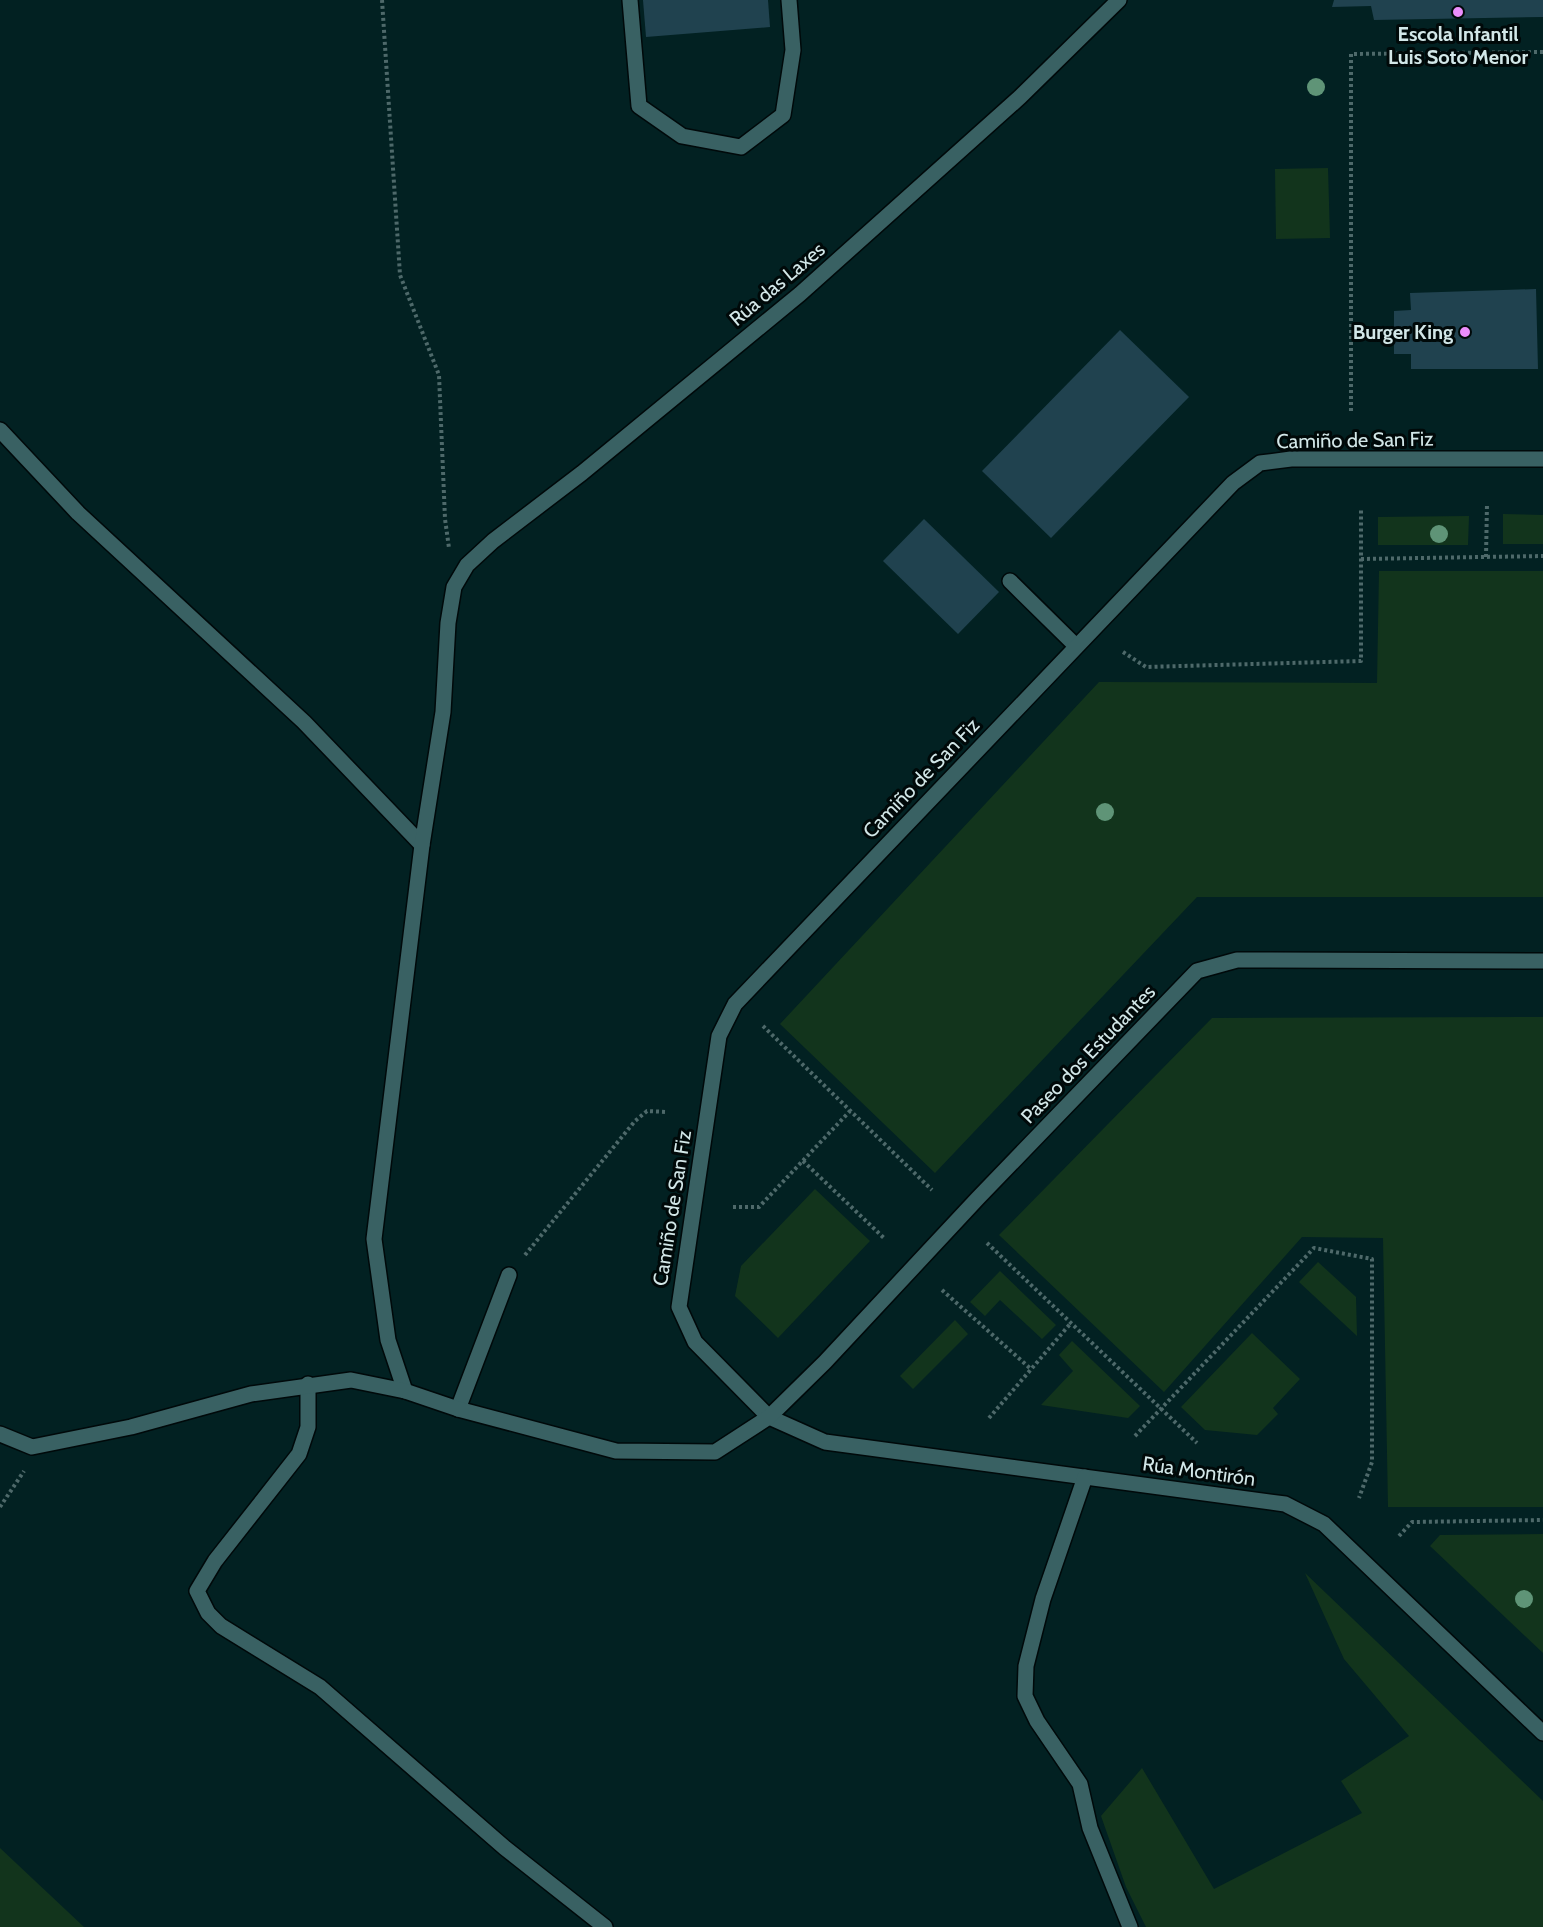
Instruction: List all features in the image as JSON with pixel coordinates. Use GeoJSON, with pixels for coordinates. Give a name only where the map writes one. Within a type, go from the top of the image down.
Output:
{"type":"FeatureCollection","features":[{"type":"Feature","properties":{"kind":"street"},"geometry":{"type":"LineString","coordinates":[[630,0],[639,105],[682,136],[741,147],[783,115],[793,50],[789,0]]}},
{"type":"Feature","properties":{"kind":"street","name":"Rúa das Laxes"},"geometry":{"type":"LineString","coordinates":[[454,587],[467,565],[493,541],[582,473],[800,294],[1020,97],[1119,0]]}},
{"type":"Feature","properties":{"kind":"street"},"geometry":{"type":"LineString","coordinates":[[0,430],[78,513],[303,722],[422,845]]}},
{"type":"Feature","properties":{"kind":"street","name":"Camiño de San Fiz"},"geometry":{"type":"LineString","coordinates":[[769,1417],[695,1342],[678,1307],[719,1036],[735,1004],[1233,483],[1260,463],[1291,459],[1543,459]]}},
{"type":"Feature","properties":{"kind":"street"},"geometry":{"type":"LineString","coordinates":[[1010,581],[1076,646]]}},
{"type":"Feature","properties":{"kind":"street"},"geometry":{"type":"LineString","coordinates":[[405,1391],[388,1340],[374,1239],[422,845],[443,712],[448,623],[454,587]]}},
{"type":"Feature","properties":{"kind":"street","name":"Paseo dos Estudantes"},"geometry":{"type":"LineString","coordinates":[[40,1445],[131,1427],[251,1394],[308,1384],[351,1380],[405,1391],[458,1409],[616,1451],[715,1452],[769,1417],[825,1362],[978,1198],[1197,971],[1237,960],[1543,961]]}},
{"type":"Feature","properties":{"kind":"street"},"geometry":{"type":"LineString","coordinates":[[458,1409],[509,1275]]}},
{"type":"Feature","properties":{"kind":"street"},"geometry":{"type":"LineString","coordinates":[[308,1384],[308,1427],[299,1454],[215,1561],[197,1591],[208,1613],[221,1626],[320,1687],[505,1848],[605,1927]]}},
{"type":"Feature","properties":{"kind":"street","name":"Rúa Montirón"},"geometry":{"type":"LineString","coordinates":[[769,1417],[825,1442],[1285,1504],[1324,1524],[1543,1733]]}},
{"type":"Feature","properties":{"kind":"street"},"geometry":{"type":"LineString","coordinates":[[0,1434],[32,1447],[40,1445]]}},
{"type":"Feature","properties":{"kind":"street"},"geometry":{"type":"LineString","coordinates":[[1085,1477],[1043,1599],[1026,1666],[1025,1696],[1037,1721],[1080,1784],[1090,1828],[1130,1927]]}},
{"type":"Feature","properties":{"kind":"path"},"geometry":{"type":"LineString","coordinates":[[382,0],[400,275],[439,375],[445,519],[454,587]]}},
{"type":"Feature","properties":{"kind":"path"},"geometry":{"type":"LineString","coordinates":[[1351,411],[1351,54],[1543,52]]}},
{"type":"Feature","properties":{"kind":"path"},"geometry":{"type":"LineString","coordinates":[[1486,557],[1487,504]]}},
{"type":"Feature","properties":{"kind":"path"},"geometry":{"type":"LineString","coordinates":[[1123,652],[1146,667],[1361,662],[1361,508]]}},
{"type":"Feature","properties":{"kind":"path"},"geometry":{"type":"LineString","coordinates":[[1361,559],[1543,556]]}},
{"type":"Feature","properties":{"kind":"path"},"geometry":{"type":"LineString","coordinates":[[763,1026],[932,1190]]}},
{"type":"Feature","properties":{"kind":"path"},"geometry":{"type":"LineString","coordinates":[[509,1275],[635,1121],[647,1111],[667,1112]]}},
{"type":"Feature","properties":{"kind":"path"},"geometry":{"type":"LineString","coordinates":[[733,1207],[759,1207],[850,1111]]}},
{"type":"Feature","properties":{"kind":"path"},"geometry":{"type":"LineString","coordinates":[[802,1161],[885,1239]]}},
{"type":"Feature","properties":{"kind":"path"},"geometry":{"type":"LineString","coordinates":[[987,1243],[1197,1443]]}},
{"type":"Feature","properties":{"kind":"path"},"geometry":{"type":"LineString","coordinates":[[1135,1436],[1314,1248],[1372,1259],[1372,1462],[1359,1498]]}},
{"type":"Feature","properties":{"kind":"path"},"geometry":{"type":"LineString","coordinates":[[942,1290],[1031,1369]]}},
{"type":"Feature","properties":{"kind":"path"},"geometry":{"type":"LineString","coordinates":[[989,1418],[1071,1323]]}},
{"type":"Feature","properties":{"kind":"path"},"geometry":{"type":"LineString","coordinates":[[0,1507],[40,1445]]}},
{"type":"Feature","properties":{"kind":"path"},"geometry":{"type":"LineString","coordinates":[[1399,1536],[1412,1522],[1543,1520]]}},
{"type":"Feature","properties":{"kind":"green space"},"geometry":{"type":"Polygon","coordinates":[[[1328,168],[1330,238],[1276,239],[1275,169],[1328,168]]]}},
{"type":"Feature","properties":{"kind":"green space"},"geometry":{"type":"Polygon","coordinates":[[[1503,514],[1543,515],[1543,544],[1503,544],[1503,514]]]}},
{"type":"Feature","properties":{"kind":"green space"},"geometry":{"type":"Polygon","coordinates":[[[1469,516],[1468,545],[1378,545],[1378,517],[1469,516]]]}},
{"type":"Feature","properties":{"kind":"green space"},"geometry":{"type":"Polygon","coordinates":[[[1379,571],[1543,571],[1543,897],[1197,897],[935,1173],[780,1024],[1099,682],[1377,683],[1379,571]]]}},
{"type":"Feature","properties":{"kind":"green space"},"geometry":{"type":"Polygon","coordinates":[[[1543,1017],[1543,1507],[1388,1507],[1383,1238],[1302,1237],[1164,1392],[999,1235],[1212,1018],[1543,1017]]]}},
{"type":"Feature","properties":{"kind":"green space"},"geometry":{"type":"Polygon","coordinates":[[[815,1189],[870,1241],[778,1338],[735,1296],[741,1266],[815,1189]]]}},
{"type":"Feature","properties":{"kind":"green space"},"geometry":{"type":"Polygon","coordinates":[[[1318,1262],[1356,1297],[1357,1336],[1299,1282],[1318,1262]]]}},
{"type":"Feature","properties":{"kind":"green space"},"geometry":{"type":"Polygon","coordinates":[[[1000,1271],[1056,1325],[1042,1339],[1000,1300],[985,1316],[970,1302],[1000,1271]]]}},
{"type":"Feature","properties":{"kind":"green space"},"geometry":{"type":"Polygon","coordinates":[[[955,1320],[968,1334],[913,1389],[900,1376],[955,1320]]]}},
{"type":"Feature","properties":{"kind":"green space"},"geometry":{"type":"Polygon","coordinates":[[[1252,1333],[1300,1379],[1273,1408],[1278,1414],[1257,1435],[1205,1430],[1181,1407],[1252,1333]]]}},
{"type":"Feature","properties":{"kind":"green space"},"geometry":{"type":"Polygon","coordinates":[[[1072,1341],[1140,1406],[1128,1418],[1041,1405],[1073,1371],[1059,1355],[1072,1341]]]}},
{"type":"Feature","properties":{"kind":"green space"},"geometry":{"type":"Polygon","coordinates":[[[1543,1534],[1543,1653],[1430,1546],[1440,1535],[1543,1534]]]}},
{"type":"Feature","properties":{"kind":"green space"},"geometry":{"type":"Polygon","coordinates":[[[1305,1573],[1543,1801],[1543,1927],[1146,1927],[1126,1887],[1101,1816],[1142,1768],[1214,1889],[1362,1813],[1341,1781],[1409,1736],[1344,1659],[1305,1573]]]}},
{"type":"Feature","properties":{"kind":"green space"},"geometry":{"type":"Polygon","coordinates":[[[0,1848],[84,1927],[0,1927],[0,1848]]]}},
{"type":"Feature","properties":{"kind":"building"},"geometry":{"type":"Polygon","coordinates":[[[643,0],[768,0],[770,27],[646,37],[643,0]]]}},
{"type":"Feature","properties":{"kind":"building","name":"Escola Infantil Luis Soto Menor"},"geometry":{"type":"Polygon","coordinates":[[[1334,0],[1543,0],[1543,17],[1374,20],[1371,6],[1332,7],[1334,0]]]}},
{"type":"Feature","properties":{"kind":"building","name":"Burger King"},"geometry":{"type":"Polygon","coordinates":[[[1536,289],[1538,369],[1411,369],[1411,354],[1394,354],[1394,311],[1411,310],[1410,293],[1536,289]]]}},
{"type":"Feature","properties":{"kind":"building"},"geometry":{"type":"Polygon","coordinates":[[[1120,330],[1189,397],[1051,538],[982,471],[1120,330]]]}},
{"type":"Feature","properties":{"kind":"building"},"geometry":{"type":"Polygon","coordinates":[[[924,519],[999,592],[958,634],[883,561],[924,519]]]}},
{"type":"Feature","properties":{"kind":"place","name":"Escola Infantil Luis Soto Menor"},"geometry":{"type":"Point","coordinates":[1458,12]}},
{"type":"Feature","properties":{"kind":"place","name":"Burger King"},"geometry":{"type":"Point","coordinates":[1465,332]}}]}
